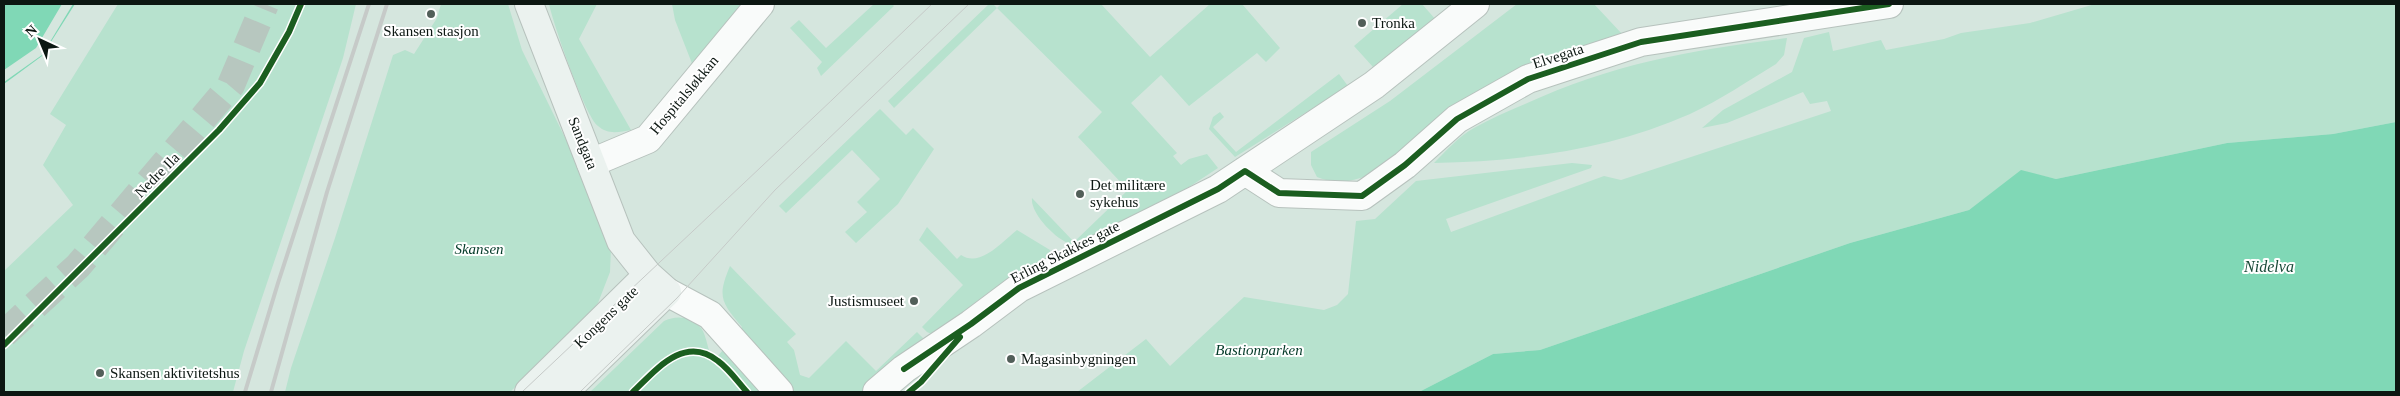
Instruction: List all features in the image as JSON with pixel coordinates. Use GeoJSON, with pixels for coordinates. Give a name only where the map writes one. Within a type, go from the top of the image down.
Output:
{"type":"FeatureCollection","features":[{"type":"Feature","properties":{"kind":"main road","name":"Sandgata"},"geometry":{"type":"LineString","coordinates":[[529,4],[621,241],[658,283]]}},
{"type":"Feature","properties":{"kind":"main road","name":"Kongens gate"},"geometry":{"type":"LineString","coordinates":[[528,392],[658,283]]}},
{"type":"Feature","properties":{"kind":"main road","name":"Kongens gate"},"geometry":{"type":"LineString","coordinates":[[564,392],[658,283]]}},
{"type":"Feature","properties":{"kind":"street","name":"Hospitalsløkkan"},"geometry":{"type":"LineString","coordinates":[[591,163],[648,138],[760,4]]}},
{"type":"Feature","properties":{"kind":"street","name":"Erling Skakkes gate"},"geometry":{"type":"LineString","coordinates":[[877,392],[904,369],[971,324],[1019,288],[1218,189],[1374,85],[1475,4]]}},
{"type":"Feature","properties":{"kind":"street","name":"Elvegata"},"geometry":{"type":"LineString","coordinates":[[1245,171],[1279,193],[1362,196],[1405,165],[1457,119],[1528,79],[1641,42],[1889,4]]}},
{"type":"Feature","properties":{"kind":"street"},"geometry":{"type":"LineString","coordinates":[[658,283],[710,316],[779,392]]}},
{"type":"Feature","properties":{"kind":"green space"},"geometry":{"type":"Polygon","coordinates":[[[118,4],[356,4],[343,58],[244,351],[233,392],[4,392],[4,271],[73,205],[43,165],[66,125],[50,114],[118,4]]]}},
{"type":"Feature","properties":{"kind":"green space","name":"Skansen"},"geometry":{"type":"Polygon","coordinates":[[[441,4],[508,4],[522,50],[576,160],[611,248],[610,272],[598,303],[581,324],[510,392],[285,392],[291,368],[335,238],[393,55],[405,50],[414,54],[437,18],[441,4]]]}},
{"type":"Feature","properties":{"kind":"green space"},"geometry":{"type":"Polygon","coordinates":[[[549,4],[597,4],[579,39],[631,130],[606,131],[592,119],[570,68],[549,4]]]}},
{"type":"Feature","properties":{"kind":"green space"},"geometry":{"type":"Polygon","coordinates":[[[672,4],[745,4],[693,66],[675,20],[672,4]]]}},
{"type":"Feature","properties":{"kind":"green space"},"geometry":{"type":"Polygon","coordinates":[[[874,4],[892,4],[894,6],[821,76],[817,68],[822,62],[790,28],[799,20],[826,48],[874,4]]]}},
{"type":"Feature","properties":{"kind":"green space"},"geometry":{"type":"Polygon","coordinates":[[[989,4],[993,4],[997,8],[894,108],[888,101],[989,4]]]}},
{"type":"Feature","properties":{"kind":"green space"},"geometry":{"type":"Polygon","coordinates":[[[1001,4],[1101,4],[1150,57],[1210,4],[1242,4],[1280,48],[1266,62],[1257,53],[1189,106],[1161,75],[1131,103],[1177,153],[1173,156],[1181,165],[1189,159],[1207,154],[1218,168],[1189,187],[1082,244],[1074,245],[1058,237],[1045,225],[1035,211],[1032,198],[1074,242],[1128,190],[1078,137],[1102,112],[997,8],[1001,4]]]}},
{"type":"Feature","properties":{"kind":"green space"},"geometry":{"type":"Polygon","coordinates":[[[1403,4],[1422,4],[1436,20],[1373,67],[1354,46],[1403,4]]]}},
{"type":"Feature","properties":{"kind":"green space"},"geometry":{"type":"Polygon","coordinates":[[[1517,4],[1594,4],[1623,35],[1578,48],[1524,69],[1382,170],[1358,179],[1342,182],[1317,177],[1311,165],[1311,152],[1390,101],[1517,4]]]}},
{"type":"Feature","properties":{"kind":"green space","name":"Bastionparken"},"geometry":{"type":"Polygon","coordinates":[[[2095,4],[2396,4],[2396,122],[2333,134],[2227,143],[2056,179],[2021,171],[1969,210],[1850,243],[1540,350],[1493,354],[1419,392],[1077,392],[1146,339],[1170,366],[1244,297],[1324,310],[1337,305],[1348,294],[1356,221],[1375,219],[1416,181],[1572,163],[1592,165],[1591,168],[1446,219],[1451,232],[1604,176],[1621,180],[1831,111],[1827,101],[1810,104],[1803,92],[1727,123],[1702,128],[1723,110],[1792,72],[1804,38],[1829,32],[1833,51],[1881,40],[1886,50],[1944,39],[1961,33],[2030,23],[2095,4]]]}},
{"type":"Feature","properties":{"kind":"green space"},"geometry":{"type":"Polygon","coordinates":[[[1787,38],[1784,55],[1776,64],[1712,103],[1690,114],[1628,137],[1597,145],[1532,156],[1500,160],[1434,163],[1457,140],[1480,125],[1506,112],[1590,78],[1622,68],[1686,53],[1787,38]]]}},
{"type":"Feature","properties":{"kind":"green space"},"geometry":{"type":"Polygon","coordinates":[[[1339,74],[1348,86],[1235,157],[1209,129],[1213,117],[1220,112],[1224,117],[1213,127],[1236,152],[1339,74]]]}},
{"type":"Feature","properties":{"kind":"green space"},"geometry":{"type":"Polygon","coordinates":[[[880,109],[906,135],[913,128],[934,149],[898,204],[856,243],[845,232],[867,212],[857,202],[880,179],[852,150],[786,213],[779,206],[880,109]]]}},
{"type":"Feature","properties":{"kind":"green space"},"geometry":{"type":"Polygon","coordinates":[[[927,227],[957,259],[961,255],[968,258],[983,256],[998,247],[1017,230],[1050,250],[1051,261],[989,292],[934,335],[922,327],[963,285],[919,240],[927,227]]]}},
{"type":"Feature","properties":{"kind":"green space"},"geometry":{"type":"Polygon","coordinates":[[[730,266],[796,334],[787,342],[794,350],[800,375],[809,378],[846,341],[876,371],[917,332],[924,339],[864,392],[590,392],[664,321],[673,318],[688,319],[701,328],[713,362],[742,327],[729,311],[723,299],[723,285],[730,266]]]}},
{"type":"Feature","properties":{"kind":"water"},"geometry":{"type":"Polygon","coordinates":[[[4,4],[75,4],[42,56],[4,84],[4,4]]]}},
{"type":"Feature","properties":{"kind":"water","name":"Nidelva"},"geometry":{"type":"Polygon","coordinates":[[[2396,122],[2396,392],[1419,392],[1493,354],[1540,350],[1850,243],[1969,210],[2021,170],[2056,179],[2227,143],[2333,134],[2396,122]]]}},
{"type":"Feature","properties":{"kind":"pier"},"geometry":{"type":"Polygon","coordinates":[[[62,4],[73,4],[42,55],[4,82],[4,70],[36,48],[62,4]]]}},
{"type":"Feature","properties":{"kind":"tunnel"},"geometry":{"type":"LineString","coordinates":[[4,334],[78,266],[231,85],[265,4]]}},
{"type":"Feature","properties":{"kind":"tram line"},"geometry":{"type":"LineString","coordinates":[[522,392],[932,4]]}},
{"type":"Feature","properties":{"kind":"tram line"},"geometry":{"type":"LineString","coordinates":[[580,392],[677,298],[775,190],[969,4]]}},
{"type":"Feature","properties":{"kind":"railway"},"geometry":{"type":"LineString","coordinates":[[245,392],[278,283],[369,4]]}},
{"type":"Feature","properties":{"kind":"railway"},"geometry":{"type":"LineString","coordinates":[[271,392],[327,192],[387,4]]}},
{"type":"Feature","properties":{"kind":"cycle path","name":"Nedre Ila"},"geometry":{"type":"LineString","coordinates":[[4,345],[219,130],[260,83],[289,32],[301,4]]}},
{"type":"Feature","properties":{"kind":"cycle path"},"geometry":{"type":"LineString","coordinates":[[904,369],[971,324],[1019,288],[1218,189],[1245,171],[1279,193],[1362,196],[1405,165],[1457,119],[1528,79],[1641,42],[1889,4]]}},
{"type":"Feature","properties":{"kind":"cycle path"},"geometry":{"type":"LineString","coordinates":[[909,392],[921,382],[960,337]]}},
{"type":"Feature","properties":{"kind":"cycle path"},"geometry":{"type":"LineString","coordinates":[[633,392],[671,358],[682,353],[693,352],[705,354],[718,361],[747,392]]}},
{"type":"Feature","properties":{"kind":"place","name":"Skansen stasjon"},"geometry":{"type":"Point","coordinates":[431,14]}},
{"type":"Feature","properties":{"kind":"place","name":"Tronka"},"geometry":{"type":"Point","coordinates":[1362,23]}},
{"type":"Feature","properties":{"kind":"place","name":"Det militære sykehus"},"geometry":{"type":"Point","coordinates":[1080,194]}},
{"type":"Feature","properties":{"kind":"place","name":"Justismuseet"},"geometry":{"type":"Point","coordinates":[914,301]}},
{"type":"Feature","properties":{"kind":"place","name":"Magasinbygningen"},"geometry":{"type":"Point","coordinates":[1011,359]}},
{"type":"Feature","properties":{"kind":"place","name":"Skansen aktivitetshus"},"geometry":{"type":"Point","coordinates":[100,373]}}]}
